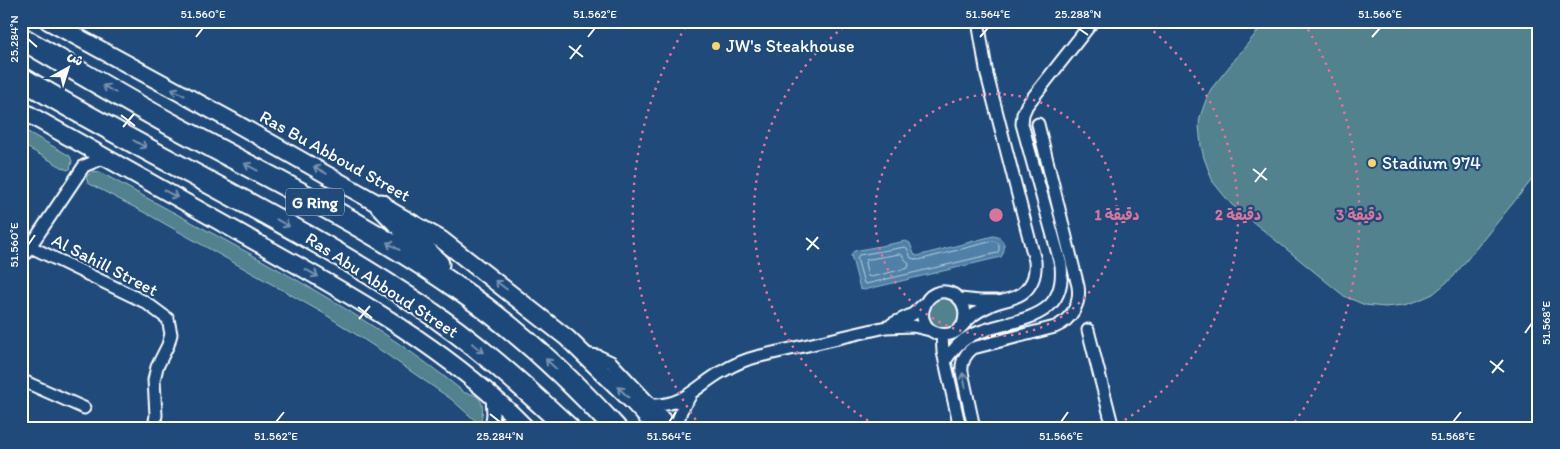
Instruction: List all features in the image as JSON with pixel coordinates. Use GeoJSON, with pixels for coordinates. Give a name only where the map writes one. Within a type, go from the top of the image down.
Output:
{"type":"FeatureCollection","features":[{"type":"Feature","properties":{"kind":"highway","name":"Ras Abu Abboud Street"},"geometry":{"type":"LineString","coordinates":[[21,38],[169,124],[365,229],[414,258],[464,292],[538,351],[587,397],[615,428]]}},
{"type":"Feature","properties":{"kind":"highway","name":"Ras Abu Abboud Street"},"geometry":{"type":"LineString","coordinates":[[21,78],[376,276],[457,332],[515,379],[568,428]]}},
{"type":"Feature","properties":{"kind":"highway"},"geometry":{"type":"LineString","coordinates":[[381,205],[464,292]]}},
{"type":"Feature","properties":{"kind":"highway"},"geometry":{"type":"LineString","coordinates":[[587,397],[622,428]]}},
{"type":"Feature","properties":{"kind":"street","name":"Ras Bu Abboud Street"},"geometry":{"type":"LineString","coordinates":[[48,21],[230,120],[442,240],[567,338],[657,428]]}},
{"type":"Feature","properties":{"kind":"street"},"geometry":{"type":"LineString","coordinates":[[960,299],[998,301],[1019,296],[1033,281],[1036,271],[987,75],[978,21]]}},
{"type":"Feature","properties":{"kind":"street"},"geometry":{"type":"LineString","coordinates":[[945,361],[960,342],[973,334],[1038,315],[1050,306],[1057,294],[1061,280],[1061,265],[1022,124],[1022,118],[1024,110],[1032,99],[1093,21]]}},
{"type":"Feature","properties":{"kind":"street"},"geometry":{"type":"LineString","coordinates":[[21,110],[354,297],[428,346],[492,396],[523,424]]}},
{"type":"Feature","properties":{"kind":"street"},"geometry":{"type":"LineString","coordinates":[[974,428],[962,372],[965,356],[973,348],[1055,328],[1069,318],[1078,299],[1079,291],[1038,124]]}},
{"type":"Feature","properties":{"kind":"street"},"geometry":{"type":"LineString","coordinates":[[78,142],[84,166]]}},
{"type":"Feature","properties":{"kind":"street"},"geometry":{"type":"LineString","coordinates":[[21,260],[84,166],[106,157]]}},
{"type":"Feature","properties":{"kind":"street","name":"Al Sahill Street"},"geometry":{"type":"LineString","coordinates":[[31,247],[145,302],[168,319],[171,334],[168,346],[157,367],[154,380],[156,415],[154,428]]}},
{"type":"Feature","properties":{"kind":"street"},"geometry":{"type":"LineString","coordinates":[[886,327],[913,314],[928,298],[941,292],[954,294],[960,299],[965,307],[966,316],[963,324]]}},
{"type":"Feature","properties":{"kind":"street"},"geometry":{"type":"LineString","coordinates":[[946,335],[959,329],[980,311],[998,301]]}},
{"type":"Feature","properties":{"kind":"street"},"geometry":{"type":"LineString","coordinates":[[924,304],[923,318],[930,330]]}},
{"type":"Feature","properties":{"kind":"street"},"geometry":{"type":"LineString","coordinates":[[653,405],[672,404],[690,396],[722,371],[743,360],[886,327],[913,326],[930,330],[946,335],[955,348]]}},
{"type":"Feature","properties":{"kind":"street"},"geometry":{"type":"LineString","coordinates":[[1088,330],[1113,428]]}},
{"type":"Feature","properties":{"kind":"street"},"geometry":{"type":"LineString","coordinates":[[946,335],[945,361],[960,428]]}},
{"type":"Feature","properties":{"kind":"street","name":"Ras Bu Abboud Street"},"geometry":{"type":"LineString","coordinates":[[584,354],[598,356],[611,362],[675,428]]}},
{"type":"Feature","properties":{"kind":"street"},"geometry":{"type":"LineString","coordinates":[[21,380],[84,408]]}},
{"type":"Feature","properties":{"kind":"street"},"geometry":{"type":"LineString","coordinates":[[491,428],[493,414],[492,396]]}},
{"type":"Feature","properties":{"kind":"street"},"geometry":{"type":"LineString","coordinates":[[675,428],[680,411],[690,396]]}},
{"type":"Feature","properties":{"kind":"street"},"geometry":{"type":"LineString","coordinates":[[495,428],[504,423],[523,424]]}},
{"type":"Feature","properties":{"kind":"green space","name":"Stadium 974"},"geometry":{"type":"Polygon","coordinates":[[[1266,21],[1539,21],[1539,171],[1453,277],[1433,294],[1405,305],[1385,307],[1365,305],[1344,296],[1231,204],[1213,182],[1201,146],[1200,117],[1211,89],[1266,21]]]}},
{"type":"Feature","properties":{"kind":"green space"},"geometry":{"type":"Polygon","coordinates":[[[21,128],[70,156],[72,161],[70,169],[67,170],[21,144],[21,128]]]}},
{"type":"Feature","properties":{"kind":"green space"},"geometry":{"type":"Polygon","coordinates":[[[93,171],[100,172],[287,275],[379,330],[423,360],[465,393],[476,396],[482,403],[480,423],[451,399],[323,313],[151,216],[88,183],[86,177],[93,171]]]}},
{"type":"Feature","properties":{"kind":"green space"},"geometry":{"type":"Polygon","coordinates":[[[944,298],[955,302],[959,313],[955,324],[944,328],[933,324],[929,313],[933,302],[944,298]]]}},
{"type":"Feature","properties":{"kind":"water"},"geometry":{"type":"Polygon","coordinates":[[[993,236],[1000,238],[1004,243],[1001,257],[864,290],[860,289],[851,255],[854,251],[906,241],[910,243],[914,254],[917,256],[993,236]]]}},
{"type":"Feature","properties":{"kind":"place","name":"JW's Steakhouse"},"geometry":{"type":"Point","coordinates":[716,46]}},
{"type":"Feature","properties":{"kind":"place","name":"Stadium 974"},"geometry":{"type":"Point","coordinates":[1372,163]}}]}
